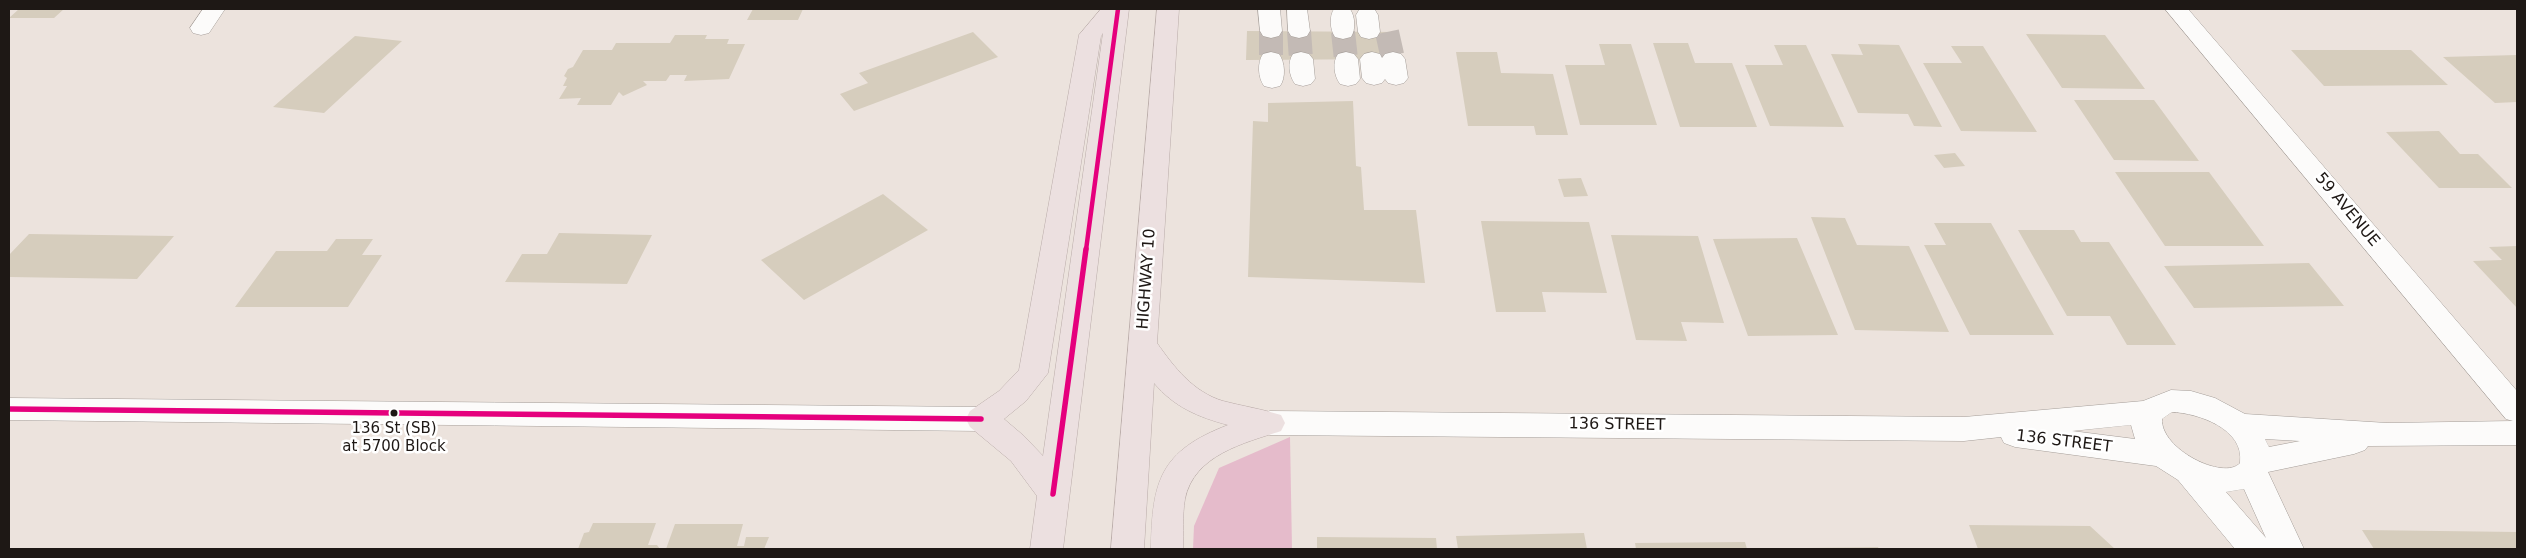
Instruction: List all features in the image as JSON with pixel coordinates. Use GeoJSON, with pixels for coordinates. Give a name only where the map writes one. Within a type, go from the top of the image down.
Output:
{"type":"FeatureCollection","features":[{"type":"Feature","properties":{"kind":"highway"},"geometry":{"type":"LineString","coordinates":[[1053,494],[1031,461],[1010,439],[981,419],[1004,405],[1020,392],[1033,374],[1090,35],[1113,9]]}},
{"type":"Feature","properties":{"kind":"highway"},"geometry":{"type":"LineString","coordinates":[[1046,549],[1118,9]]}},
{"type":"Feature","properties":{"kind":"highway","name":"HIGHWAY 10"},"geometry":{"type":"LineString","coordinates":[[1127,549],[1168,9]]}},
{"type":"Feature","properties":{"kind":"highway"},"geometry":{"type":"LineString","coordinates":[[1142,343],[1165,376],[1181,392],[1198,402],[1219,410],[1270,423]]}},
{"type":"Feature","properties":{"kind":"highway"},"geometry":{"type":"LineString","coordinates":[[1167,549],[1170,495],[1180,470],[1197,453],[1218,441],[1270,423]]}},
{"type":"Feature","properties":{"kind":"street"},"geometry":{"type":"LineString","coordinates":[[201,28],[214,9]]}},
{"type":"Feature","properties":{"kind":"street"},"geometry":{"type":"LineString","coordinates":[[1269,9],[1270,31]]}},
{"type":"Feature","properties":{"kind":"street","name":"59 AVENUE"},"geometry":{"type":"LineString","coordinates":[[2176,9],[2517,411]]}},
{"type":"Feature","properties":{"kind":"street"},"geometry":{"type":"LineString","coordinates":[[2254,549],[2146,432],[2146,421],[2149,412],[2157,404],[2171,401],[2187,401],[2223,414],[2251,438],[2257,450],[2255,467],[2287,549]]}},
{"type":"Feature","properties":{"kind":"street"},"geometry":{"type":"LineString","coordinates":[[9,409],[981,419]]}},
{"type":"Feature","properties":{"kind":"street","name":"136 STREET"},"geometry":{"type":"LineString","coordinates":[[1270,423],[1964,429],[2149,412]]}},
{"type":"Feature","properties":{"kind":"street"},"geometry":{"type":"LineString","coordinates":[[2238,425],[2387,435],[2517,433]]}},
{"type":"Feature","properties":{"kind":"street","name":"136 STREET"},"geometry":{"type":"LineString","coordinates":[[1964,429],[2176,463],[2208,478],[2226,480],[2241,478],[2255,467]]}},
{"type":"Feature","properties":{"kind":"street"},"geometry":{"type":"LineString","coordinates":[[2255,467],[2387,435]]}},
{"type":"Feature","properties":{"kind":"shaded area"},"geometry":{"type":"Polygon","coordinates":[[[1290,437],[1292,549],[1193,549],[1194,526],[1219,468],[1290,437]]]}},
{"type":"Feature","properties":{"kind":"building"},"geometry":{"type":"Polygon","coordinates":[[[19,9],[64,9],[54,18],[9,18],[19,9]]]}},
{"type":"Feature","properties":{"kind":"building"},"geometry":{"type":"Polygon","coordinates":[[[753,9],[803,9],[798,20],[747,20],[753,9]]]}},
{"type":"Feature","properties":{"kind":"building"},"geometry":{"type":"Polygon","coordinates":[[[1247,31],[1397,32],[1400,59],[1246,60],[1247,31]]]}},
{"type":"Feature","properties":{"kind":"building"},"geometry":{"type":"Polygon","coordinates":[[[973,32],[998,57],[854,111],[840,94],[868,83],[859,73],[973,32]]]}},
{"type":"Feature","properties":{"kind":"building"},"geometry":{"type":"Polygon","coordinates":[[[2026,34],[2105,35],[2145,89],[2062,88],[2026,34]]]}},
{"type":"Feature","properties":{"kind":"building"},"geometry":{"type":"Polygon","coordinates":[[[675,35],[707,35],[705,39],[729,39],[727,44],[745,44],[729,79],[684,81],[687,75],[670,75],[666,81],[643,81],[647,85],[623,96],[619,92],[611,105],[577,105],[581,98],[559,99],[567,86],[563,86],[567,78],[564,76],[568,69],[573,67],[583,50],[612,50],[616,43],[670,43],[675,35]]]}},
{"type":"Feature","properties":{"kind":"building"},"geometry":{"type":"Polygon","coordinates":[[[355,36],[402,41],[324,113],[273,107],[355,36]]]}},
{"type":"Feature","properties":{"kind":"building"},"geometry":{"type":"Polygon","coordinates":[[[1653,43],[1688,43],[1695,63],[1732,63],[1757,127],[1680,127],[1653,43]]]}},
{"type":"Feature","properties":{"kind":"building"},"geometry":{"type":"Polygon","coordinates":[[[1599,44],[1631,44],[1657,125],[1580,125],[1565,65],[1605,65],[1599,44]]]}},
{"type":"Feature","properties":{"kind":"building"},"geometry":{"type":"Polygon","coordinates":[[[1858,44],[1899,45],[1942,127],[1914,126],[1908,114],[1858,113],[1831,54],[1863,55],[1858,44]]]}},
{"type":"Feature","properties":{"kind":"building"},"geometry":{"type":"Polygon","coordinates":[[[1774,45],[1806,45],[1844,127],[1770,126],[1745,65],[1783,65],[1774,45]]]}},
{"type":"Feature","properties":{"kind":"building"},"geometry":{"type":"Polygon","coordinates":[[[1951,46],[1983,46],[2037,132],[1961,131],[1923,63],[1962,63],[1951,46]]]}},
{"type":"Feature","properties":{"kind":"building"},"geometry":{"type":"Polygon","coordinates":[[[2291,50],[2411,50],[2448,85],[2324,86],[2291,50]]]}},
{"type":"Feature","properties":{"kind":"building"},"geometry":{"type":"Polygon","coordinates":[[[1456,52],[1497,52],[1501,73],[1553,74],[1568,135],[1536,135],[1534,126],[1468,126],[1456,52]]]}},
{"type":"Feature","properties":{"kind":"building"},"geometry":{"type":"Polygon","coordinates":[[[2517,55],[2517,102],[2495,103],[2443,57],[2517,55]]]}},
{"type":"Feature","properties":{"kind":"building"},"geometry":{"type":"Polygon","coordinates":[[[2074,100],[2154,100],[2199,161],[2114,160],[2074,100]]]}},
{"type":"Feature","properties":{"kind":"building"},"geometry":{"type":"Polygon","coordinates":[[[1353,101],[1356,166],[1361,167],[1364,210],[1416,210],[1425,283],[1248,277],[1253,121],[1268,122],[1268,103],[1353,101]]]}},
{"type":"Feature","properties":{"kind":"building"},"geometry":{"type":"Polygon","coordinates":[[[2439,131],[2460,154],[2478,154],[2512,188],[2439,188],[2386,132],[2439,131]]]}},
{"type":"Feature","properties":{"kind":"building"},"geometry":{"type":"Polygon","coordinates":[[[1955,153],[1965,166],[1944,168],[1934,155],[1955,153]]]}},
{"type":"Feature","properties":{"kind":"building"},"geometry":{"type":"Polygon","coordinates":[[[2115,172],[2209,172],[2264,246],[2165,246],[2115,172]]]}},
{"type":"Feature","properties":{"kind":"building"},"geometry":{"type":"Polygon","coordinates":[[[1581,178],[1588,196],[1564,197],[1558,179],[1581,178]]]}},
{"type":"Feature","properties":{"kind":"building"},"geometry":{"type":"Polygon","coordinates":[[[883,194],[928,230],[804,300],[761,260],[883,194]]]}},
{"type":"Feature","properties":{"kind":"building"},"geometry":{"type":"Polygon","coordinates":[[[1811,217],[1845,218],[1857,245],[1909,246],[1949,332],[1855,330],[1811,217]]]}},
{"type":"Feature","properties":{"kind":"building"},"geometry":{"type":"Polygon","coordinates":[[[1481,221],[1589,222],[1607,293],[1542,292],[1546,312],[1496,312],[1481,221]]]}},
{"type":"Feature","properties":{"kind":"building"},"geometry":{"type":"Polygon","coordinates":[[[1934,223],[1991,223],[2054,335],[1970,335],[1924,245],[1946,245],[1934,223]]]}},
{"type":"Feature","properties":{"kind":"building"},"geometry":{"type":"Polygon","coordinates":[[[2018,230],[2074,230],[2081,242],[2109,242],[2176,345],[2127,345],[2110,316],[2067,316],[2018,230]]]}},
{"type":"Feature","properties":{"kind":"building"},"geometry":{"type":"Polygon","coordinates":[[[559,233],[652,235],[627,284],[505,282],[522,254],[547,254],[559,233]]]}},
{"type":"Feature","properties":{"kind":"building"},"geometry":{"type":"Polygon","coordinates":[[[29,234],[174,236],[137,279],[9,277],[9,255],[29,234]]]}},
{"type":"Feature","properties":{"kind":"building"},"geometry":{"type":"Polygon","coordinates":[[[1611,235],[1698,236],[1724,323],[1681,322],[1687,341],[1636,340],[1611,235]]]}},
{"type":"Feature","properties":{"kind":"building"},"geometry":{"type":"Polygon","coordinates":[[[1797,238],[1838,335],[1748,336],[1713,239],[1797,238]]]}},
{"type":"Feature","properties":{"kind":"building"},"geometry":{"type":"Polygon","coordinates":[[[336,239],[373,239],[362,255],[382,255],[348,307],[235,307],[276,251],[327,251],[336,239]]]}},
{"type":"Feature","properties":{"kind":"building"},"geometry":{"type":"Polygon","coordinates":[[[2517,246],[2517,308],[2473,261],[2502,260],[2489,247],[2517,246]]]}},
{"type":"Feature","properties":{"kind":"building"},"geometry":{"type":"Polygon","coordinates":[[[2309,263],[2344,306],[2194,308],[2164,266],[2309,263]]]}},
{"type":"Feature","properties":{"kind":"building"},"geometry":{"type":"Polygon","coordinates":[[[593,523],[656,523],[648,545],[657,545],[660,549],[578,549],[584,533],[589,532],[593,523]]]}},
{"type":"Feature","properties":{"kind":"building"},"geometry":{"type":"Polygon","coordinates":[[[675,524],[743,524],[737,546],[744,546],[746,537],[769,537],[764,549],[666,549],[675,524]]]}},
{"type":"Feature","properties":{"kind":"building"},"geometry":{"type":"Polygon","coordinates":[[[1969,525],[2090,526],[2115,549],[1978,549],[1969,525]]]}},
{"type":"Feature","properties":{"kind":"building"},"geometry":{"type":"Polygon","coordinates":[[[2362,530],[2517,532],[2517,549],[2374,549],[2362,530]]]}},
{"type":"Feature","properties":{"kind":"building"},"geometry":{"type":"Polygon","coordinates":[[[1584,533],[1587,549],[1458,549],[1456,536],[1584,533]]]}},
{"type":"Feature","properties":{"kind":"building"},"geometry":{"type":"Polygon","coordinates":[[[1317,537],[1436,538],[1437,549],[1317,549],[1317,537]]]}},
{"type":"Feature","properties":{"kind":"building"},"geometry":{"type":"Polygon","coordinates":[[[1745,542],[1747,549],[1636,549],[1635,543],[1745,542]]]}},
{"type":"Feature","properties":{"kind":"building"},"geometry":{"type":"Polygon","coordinates":[[[1878,547],[1879,549],[1806,549],[1806,548],[1878,547]]]}},
{"type":"Feature","properties":{"kind":"tunnel"},"geometry":{"type":"LineString","coordinates":[[1271,31],[1271,59]]}},
{"type":"Feature","properties":{"kind":"tunnel"},"geometry":{"type":"LineString","coordinates":[[1299,31],[1301,59]]}},
{"type":"Feature","properties":{"kind":"tunnel"},"geometry":{"type":"LineString","coordinates":[[1343,32],[1346,59]]}},
{"type":"Feature","properties":{"kind":"tunnel"},"geometry":{"type":"LineString","coordinates":[[1387,32],[1393,59]]}},
{"type":"Feature","properties":{"kind":"transit line"},"geometry":{"type":"LineString","coordinates":[[1053,494],[1118,9]]}},
{"type":"Feature","properties":{"kind":"transit line"},"geometry":{"type":"LineString","coordinates":[[9,409],[981,419]]}},
{"type":"Feature","properties":{"kind":"place","name":"136 St (SB) at 5700 Block"},"geometry":{"type":"Point","coordinates":[394,413]}}]}
